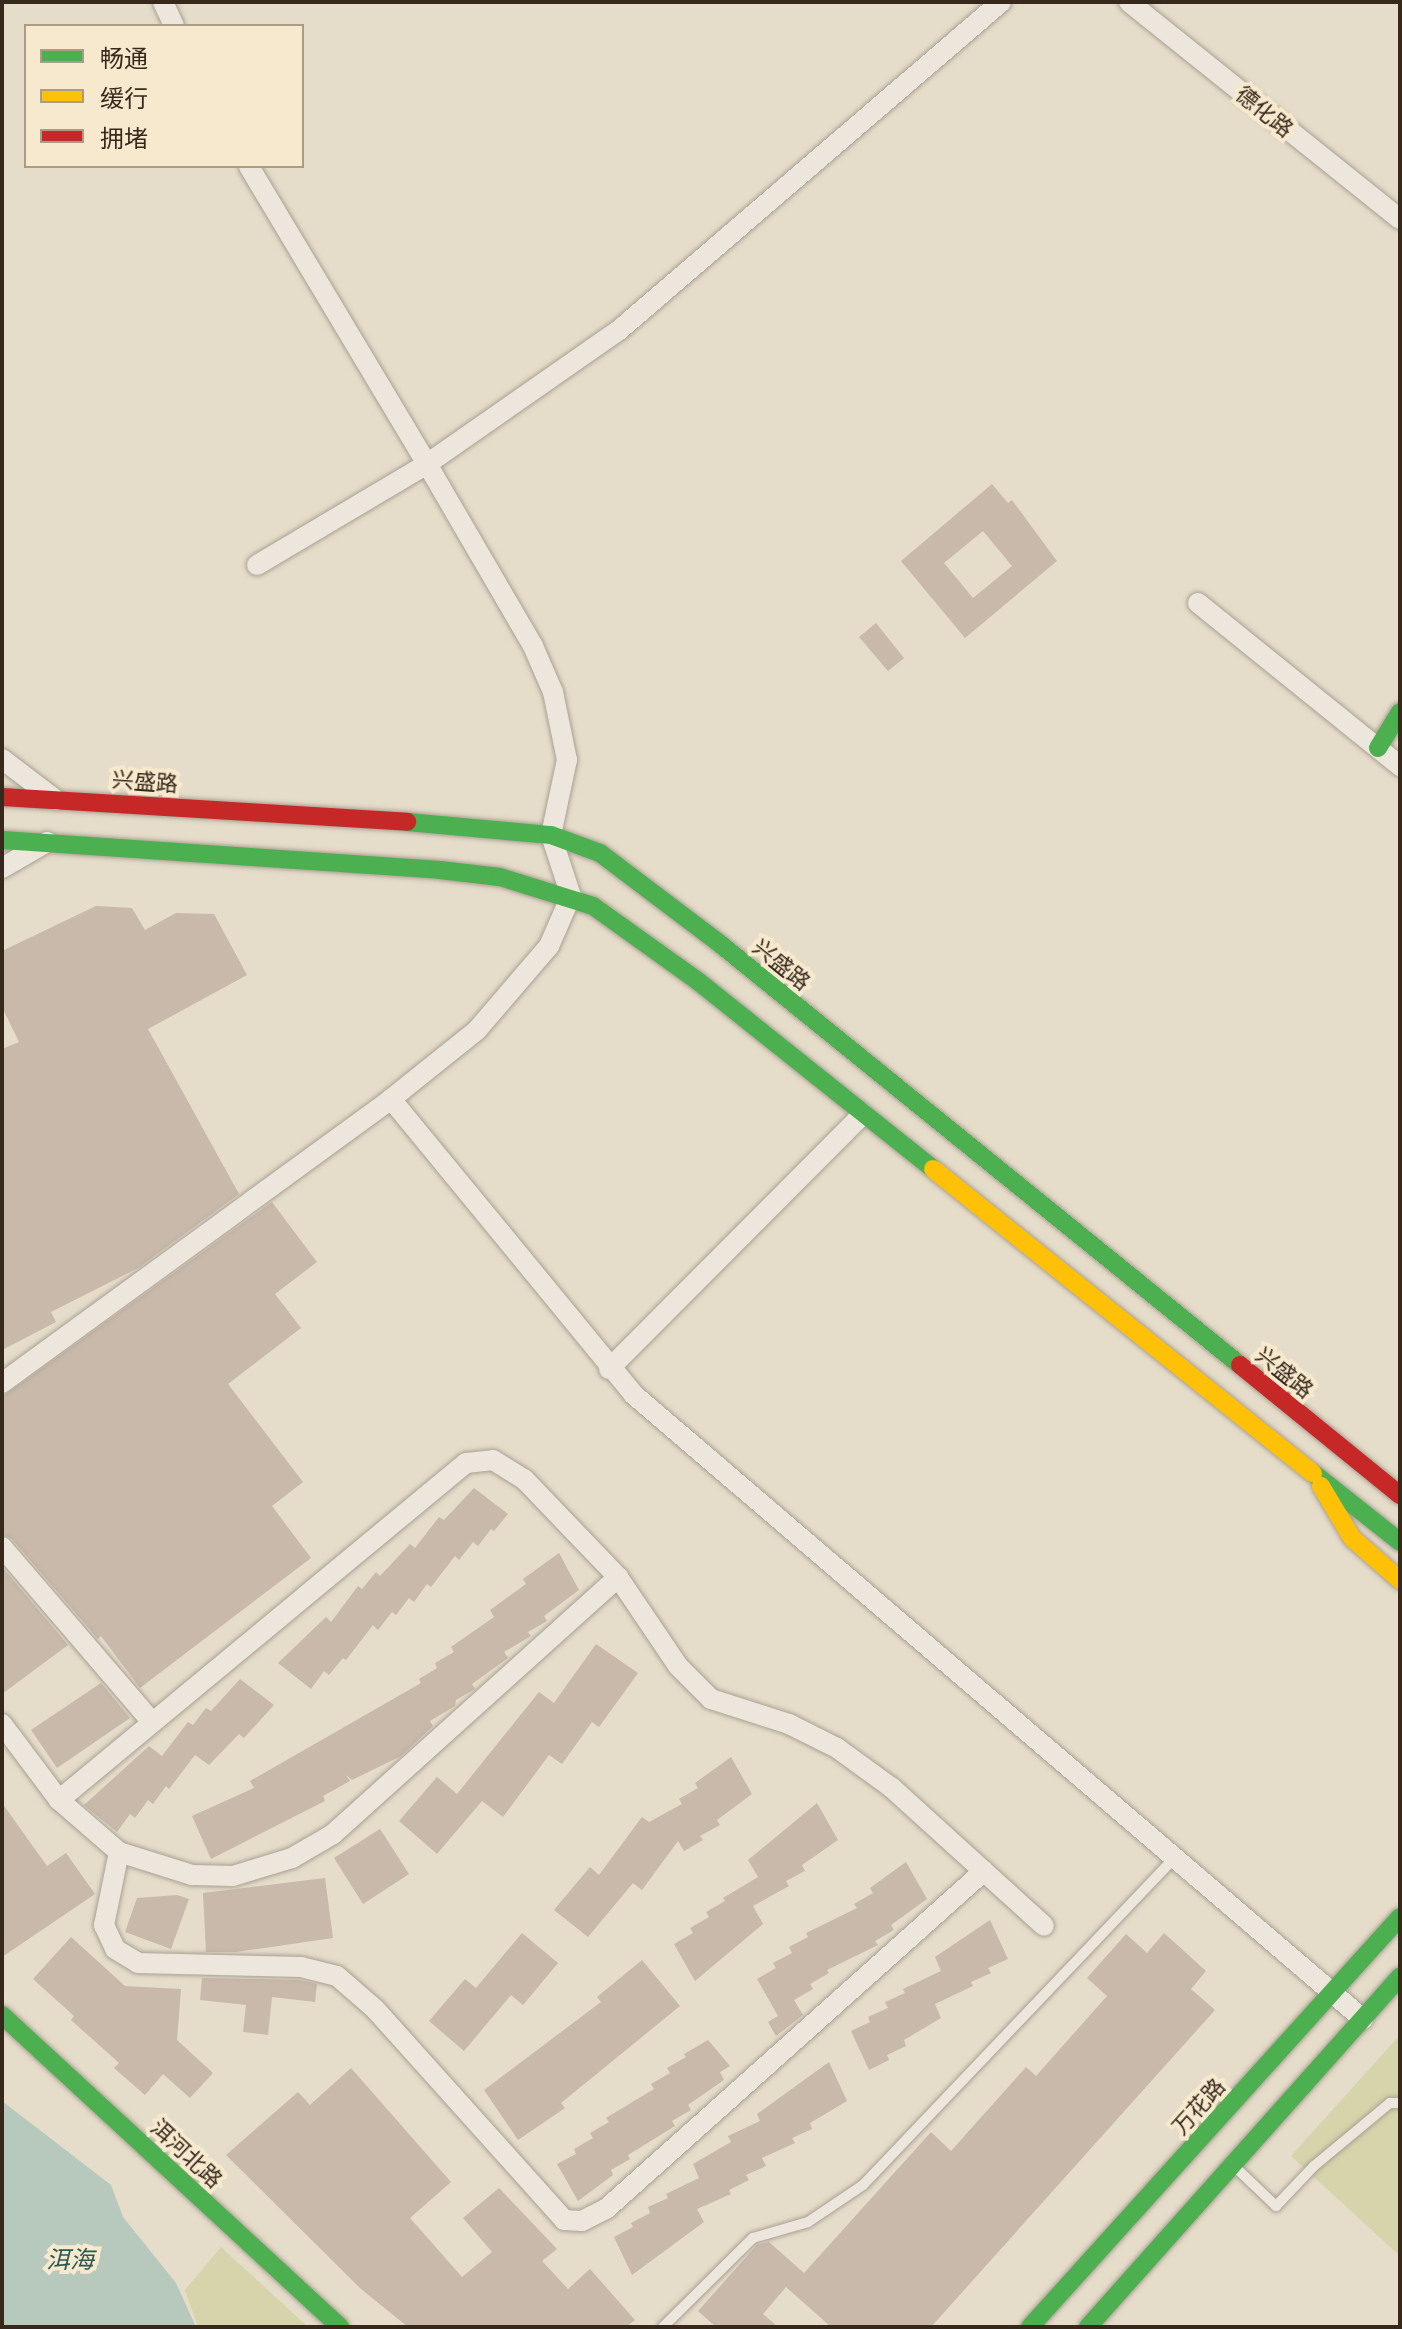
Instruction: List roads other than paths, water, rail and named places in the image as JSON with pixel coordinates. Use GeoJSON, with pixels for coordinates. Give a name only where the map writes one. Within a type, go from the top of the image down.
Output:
{"type":"FeatureCollection","features":[{"type":"Feature","properties":{"kind":"street"},"geometry":{"type":"LineString","coordinates":[[163,2],[173,24]]}},
{"type":"Feature","properties":{"kind":"street"},"geometry":{"type":"LineString","coordinates":[[257,565],[427,464],[618,331],[701,265],[1001,2]]}},
{"type":"Feature","properties":{"kind":"street","name":"德化路"},"geometry":{"type":"LineString","coordinates":[[1129,2],[1400,219]]}},
{"type":"Feature","properties":{"kind":"street"},"geometry":{"type":"LineString","coordinates":[[2,1383],[391,1099],[477,1030],[513,992],[549,946],[571,896],[551,835],[567,760],[553,692],[427,464],[250,168]]}},
{"type":"Feature","properties":{"kind":"street"},"geometry":{"type":"LineString","coordinates":[[1198,603],[1400,766]]}},
{"type":"Feature","properties":{"kind":"street"},"geometry":{"type":"LineString","coordinates":[[1378,748],[1400,712]]}},
{"type":"Feature","properties":{"kind":"street"},"geometry":{"type":"LineString","coordinates":[[2,759],[56,800]]}},
{"type":"Feature","properties":{"kind":"street","name":"兴盛路"},"geometry":{"type":"LineString","coordinates":[[2,797],[477,826],[551,835],[600,853],[628,872],[1400,1495]]}},
{"type":"Feature","properties":{"kind":"street"},"geometry":{"type":"LineString","coordinates":[[2,840],[440,870],[500,877],[571,896],[612,916],[1400,1542]]}},
{"type":"Feature","properties":{"kind":"street"},"geometry":{"type":"LineString","coordinates":[[2,868],[48,841]]}},
{"type":"Feature","properties":{"kind":"street"},"geometry":{"type":"LineString","coordinates":[[391,1099],[609,1369],[1363,2019]]}},
{"type":"Feature","properties":{"kind":"street"},"geometry":{"type":"LineString","coordinates":[[609,1369],[863,1114]]}},
{"type":"Feature","properties":{"kind":"street"},"geometry":{"type":"LineString","coordinates":[[59,1800],[466,1463],[493,1460],[524,1479],[618,1577],[678,1666],[711,1699],[789,1724],[837,1748],[892,1788],[1044,1926]]}},
{"type":"Feature","properties":{"kind":"street"},"geometry":{"type":"LineString","coordinates":[[1313,1472],[1352,1538],[1400,1580]]}},
{"type":"Feature","properties":{"kind":"street"},"geometry":{"type":"LineString","coordinates":[[2,1547],[152,1722]]}},
{"type":"Feature","properties":{"kind":"street"},"geometry":{"type":"LineString","coordinates":[[2,1724],[59,1800],[119,1852],[192,1875],[233,1876],[292,1858],[373,1801],[618,1577]]}},
{"type":"Feature","properties":{"kind":"street"},"geometry":{"type":"LineString","coordinates":[[119,1852],[104,1925],[115,1949],[138,1963],[301,1967],[337,1976],[375,2009],[564,2220],[582,2221],[606,2209],[984,1871]]}},
{"type":"Feature","properties":{"kind":"street","name":"万花路"},"geometry":{"type":"LineString","coordinates":[[1030,2327],[1400,1917]]}},
{"type":"Feature","properties":{"kind":"street"},"geometry":{"type":"LineString","coordinates":[[1088,2327],[1400,1977]]}},
{"type":"Feature","properties":{"kind":"street","name":"洱河北路"},"geometry":{"type":"LineString","coordinates":[[2,2015],[340,2327]]}},
{"type":"Feature","properties":{"kind":"lane"},"geometry":{"type":"LineString","coordinates":[[664,2327],[753,2238],[808,2222],[863,2185],[1174,1858]]}},
{"type":"Feature","properties":{"kind":"lane"},"geometry":{"type":"LineString","coordinates":[[1234,2166],[1276,2206],[1314,2166],[1390,2103],[1400,2103]]}},
{"type":"Feature","properties":{"kind":"water","name":"洱海"},"geometry":{"type":"Polygon","coordinates":[[[2,2101],[111,2185],[123,2217],[176,2283],[196,2327],[2,2327],[2,2101]]]}}]}
